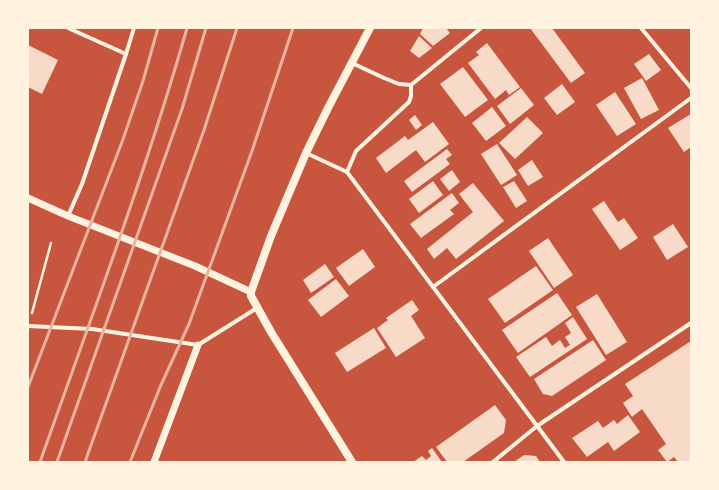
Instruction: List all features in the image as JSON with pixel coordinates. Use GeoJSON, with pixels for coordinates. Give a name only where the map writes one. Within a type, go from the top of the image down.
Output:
{"type":"FeatureCollection","features":[{"type":"Feature","properties":{"kind":"main road"},"geometry":{"type":"LineString","coordinates":[[352,462],[270,332],[251,296],[251,292],[271,236],[306,153],[370,28]]}},
{"type":"Feature","properties":{"kind":"street"},"geometry":{"type":"LineString","coordinates":[[68,28],[126,54]]}},
{"type":"Feature","properties":{"kind":"street"},"geometry":{"type":"LineString","coordinates":[[68,216],[82,184],[134,28]]}},
{"type":"Feature","properties":{"kind":"street"},"geometry":{"type":"LineString","coordinates":[[352,63],[399,84],[411,85],[481,28]]}},
{"type":"Feature","properties":{"kind":"street"},"geometry":{"type":"LineString","coordinates":[[641,28],[691,88]]}},
{"type":"Feature","properties":{"kind":"street"},"geometry":{"type":"LineString","coordinates":[[347,172],[356,150],[409,102],[411,96],[411,85]]}},
{"type":"Feature","properties":{"kind":"street"},"geometry":{"type":"LineString","coordinates":[[433,288],[691,98]]}},
{"type":"Feature","properties":{"kind":"street"},"geometry":{"type":"LineString","coordinates":[[306,153],[347,172],[564,462]]}},
{"type":"Feature","properties":{"kind":"street"},"geometry":{"type":"LineString","coordinates":[[28,198],[68,216],[195,266],[251,292]]}},
{"type":"Feature","properties":{"kind":"street"},"geometry":{"type":"LineString","coordinates":[[154,462],[198,345],[257,308]]}},
{"type":"Feature","properties":{"kind":"street"},"geometry":{"type":"LineString","coordinates":[[493,462],[537,426],[691,323]]}},
{"type":"Feature","properties":{"kind":"street"},"geometry":{"type":"LineString","coordinates":[[29,326],[92,329],[198,345]]}},
{"type":"Feature","properties":{"kind":"path"},"geometry":{"type":"LineString","coordinates":[[29,326],[51,242]]}},
{"type":"Feature","properties":{"kind":"building"},"geometry":{"type":"Polygon","coordinates":[[[423,28],[446,28],[450,33],[433,46],[420,34],[423,28]]]}},
{"type":"Feature","properties":{"kind":"building"},"geometry":{"type":"Polygon","coordinates":[[[530,28],[552,28],[585,73],[571,83],[530,28]]]}},
{"type":"Feature","properties":{"kind":"building"},"geometry":{"type":"Polygon","coordinates":[[[419,36],[432,48],[419,58],[410,51],[419,36]]]}},
{"type":"Feature","properties":{"kind":"building"},"geometry":{"type":"Polygon","coordinates":[[[487,43],[520,87],[509,95],[506,90],[495,99],[468,63],[479,55],[476,52],[487,43]]]}},
{"type":"Feature","properties":{"kind":"building"},"geometry":{"type":"Polygon","coordinates":[[[28,45],[58,60],[42,94],[28,87],[28,45]]]}},
{"type":"Feature","properties":{"kind":"building"},"geometry":{"type":"Polygon","coordinates":[[[649,54],[661,70],[646,81],[634,64],[649,54]]]}},
{"type":"Feature","properties":{"kind":"building"},"geometry":{"type":"Polygon","coordinates":[[[463,67],[488,100],[465,117],[440,84],[463,67]]]}},
{"type":"Feature","properties":{"kind":"building"},"geometry":{"type":"Polygon","coordinates":[[[642,78],[659,110],[641,119],[624,88],[642,78]]]}},
{"type":"Feature","properties":{"kind":"building"},"geometry":{"type":"Polygon","coordinates":[[[562,84],[575,102],[557,115],[544,98],[562,84]]]}},
{"type":"Feature","properties":{"kind":"building"},"geometry":{"type":"Polygon","coordinates":[[[521,88],[534,105],[510,124],[497,106],[521,88]]]}},
{"type":"Feature","properties":{"kind":"building"},"geometry":{"type":"Polygon","coordinates":[[[615,92],[636,124],[617,136],[596,105],[615,92]]]}},
{"type":"Feature","properties":{"kind":"building"},"geometry":{"type":"Polygon","coordinates":[[[492,107],[506,126],[486,141],[472,123],[492,107]]]}},
{"type":"Feature","properties":{"kind":"building"},"geometry":{"type":"Polygon","coordinates":[[[691,114],[691,147],[684,152],[668,128],[691,114]]]}},
{"type":"Feature","properties":{"kind":"building"},"geometry":{"type":"Polygon","coordinates":[[[415,115],[422,125],[416,130],[409,120],[415,115]]]}},
{"type":"Feature","properties":{"kind":"building"},"geometry":{"type":"Polygon","coordinates":[[[527,117],[543,133],[515,159],[499,143],[527,117]]]}},
{"type":"Feature","properties":{"kind":"building"},"geometry":{"type":"Polygon","coordinates":[[[433,122],[449,144],[425,162],[416,150],[386,173],[376,158],[405,136],[408,140],[433,122]]]}},
{"type":"Feature","properties":{"kind":"building"},"geometry":{"type":"Polygon","coordinates":[[[497,144],[517,175],[501,185],[481,154],[497,144]]]}},
{"type":"Feature","properties":{"kind":"building"},"geometry":{"type":"Polygon","coordinates":[[[447,149],[452,155],[446,159],[450,164],[412,192],[404,181],[447,149]]]}},
{"type":"Feature","properties":{"kind":"building"},"geometry":{"type":"Polygon","coordinates":[[[532,160],[543,177],[528,186],[518,170],[532,160]]]}},
{"type":"Feature","properties":{"kind":"building"},"geometry":{"type":"Polygon","coordinates":[[[452,170],[460,182],[449,191],[440,179],[452,170]]]}},
{"type":"Feature","properties":{"kind":"building"},"geometry":{"type":"Polygon","coordinates":[[[433,181],[443,195],[419,213],[409,199],[433,181]]]}},
{"type":"Feature","properties":{"kind":"building"},"geometry":{"type":"Polygon","coordinates":[[[514,181],[527,201],[516,208],[503,187],[514,181]]]}},
{"type":"Feature","properties":{"kind":"building"},"geometry":{"type":"Polygon","coordinates":[[[473,183],[504,221],[456,259],[447,248],[434,259],[427,249],[473,212],[459,194],[473,183]]]}},
{"type":"Feature","properties":{"kind":"building"},"geometry":{"type":"Polygon","coordinates":[[[452,193],[459,203],[450,210],[454,214],[421,238],[410,224],[452,193]]]}},
{"type":"Feature","properties":{"kind":"building"},"geometry":{"type":"Polygon","coordinates":[[[604,201],[618,222],[624,218],[638,238],[620,250],[592,209],[604,201]]]}},
{"type":"Feature","properties":{"kind":"building"},"geometry":{"type":"Polygon","coordinates":[[[673,224],[688,247],[667,260],[653,237],[673,224]]]}},
{"type":"Feature","properties":{"kind":"building"},"geometry":{"type":"Polygon","coordinates":[[[548,238],[573,275],[554,288],[529,251],[548,238]]]}},
{"type":"Feature","properties":{"kind":"building"},"geometry":{"type":"Polygon","coordinates":[[[363,249],[375,267],[349,286],[336,268],[363,249]]]}},
{"type":"Feature","properties":{"kind":"building"},"geometry":{"type":"Polygon","coordinates":[[[325,264],[334,277],[311,293],[303,280],[325,264]]]}},
{"type":"Feature","properties":{"kind":"building"},"geometry":{"type":"Polygon","coordinates":[[[536,266],[553,290],[505,323],[488,299],[536,266]]]}},
{"type":"Feature","properties":{"kind":"building"},"geometry":{"type":"Polygon","coordinates":[[[336,279],[349,296],[321,317],[308,300],[336,279]]]}},
{"type":"Feature","properties":{"kind":"building"},"geometry":{"type":"Polygon","coordinates":[[[557,293],[572,315],[518,353],[502,330],[557,293]]]}},
{"type":"Feature","properties":{"kind":"building"},"geometry":{"type":"Polygon","coordinates":[[[597,294],[627,342],[606,355],[576,307],[597,294]]]}},
{"type":"Feature","properties":{"kind":"building"},"geometry":{"type":"Polygon","coordinates":[[[412,300],[419,310],[411,316],[425,338],[396,357],[377,328],[388,320],[386,318],[412,300]]]}},
{"type":"Feature","properties":{"kind":"building"},"geometry":{"type":"Polygon","coordinates":[[[573,317],[587,339],[530,377],[516,357],[546,337],[552,346],[560,340],[565,348],[570,345],[565,337],[571,333],[565,323],[573,317]]]}},
{"type":"Feature","properties":{"kind":"building"},"geometry":{"type":"Polygon","coordinates":[[[374,328],[386,348],[347,372],[335,353],[374,328]]]}},
{"type":"Feature","properties":{"kind":"building"},"geometry":{"type":"Polygon","coordinates":[[[593,340],[606,360],[552,396],[543,394],[534,379],[593,340]]]}},
{"type":"Feature","properties":{"kind":"building"},"geometry":{"type":"Polygon","coordinates":[[[691,341],[691,462],[678,462],[674,457],[667,462],[658,450],[666,444],[642,409],[632,417],[623,403],[633,396],[625,384],[691,341]]]}},
{"type":"Feature","properties":{"kind":"building"},"geometry":{"type":"Polygon","coordinates":[[[495,405],[506,420],[504,433],[463,462],[447,462],[436,447],[495,405]]]}},
{"type":"Feature","properties":{"kind":"building"},"geometry":{"type":"Polygon","coordinates":[[[628,415],[640,432],[614,451],[608,442],[587,457],[572,438],[598,421],[603,428],[614,420],[617,424],[628,415]]]}},
{"type":"Feature","properties":{"kind":"building"},"geometry":{"type":"Polygon","coordinates":[[[432,448],[442,462],[413,462],[422,456],[426,460],[431,456],[428,451],[432,448]]]}},
{"type":"Feature","properties":{"kind":"building"},"geometry":{"type":"Polygon","coordinates":[[[524,455],[536,456],[540,462],[514,462],[524,455]]]}},
{"type":"Feature","properties":{"kind":"railway"},"geometry":{"type":"LineString","coordinates":[[28,387],[122,142],[143,81],[158,28]]}},
{"type":"Feature","properties":{"kind":"railway"},"geometry":{"type":"LineString","coordinates":[[40,462],[135,192],[171,83],[187,28]]}},
{"type":"Feature","properties":{"kind":"railway"},"geometry":{"type":"LineString","coordinates":[[57,462],[182,109],[206,28]]}},
{"type":"Feature","properties":{"kind":"railway"},"geometry":{"type":"LineString","coordinates":[[85,462],[204,130],[237,28]]}},
{"type":"Feature","properties":{"kind":"railway"},"geometry":{"type":"LineString","coordinates":[[130,462],[161,385],[189,324],[252,151],[293,28]]}}]}
